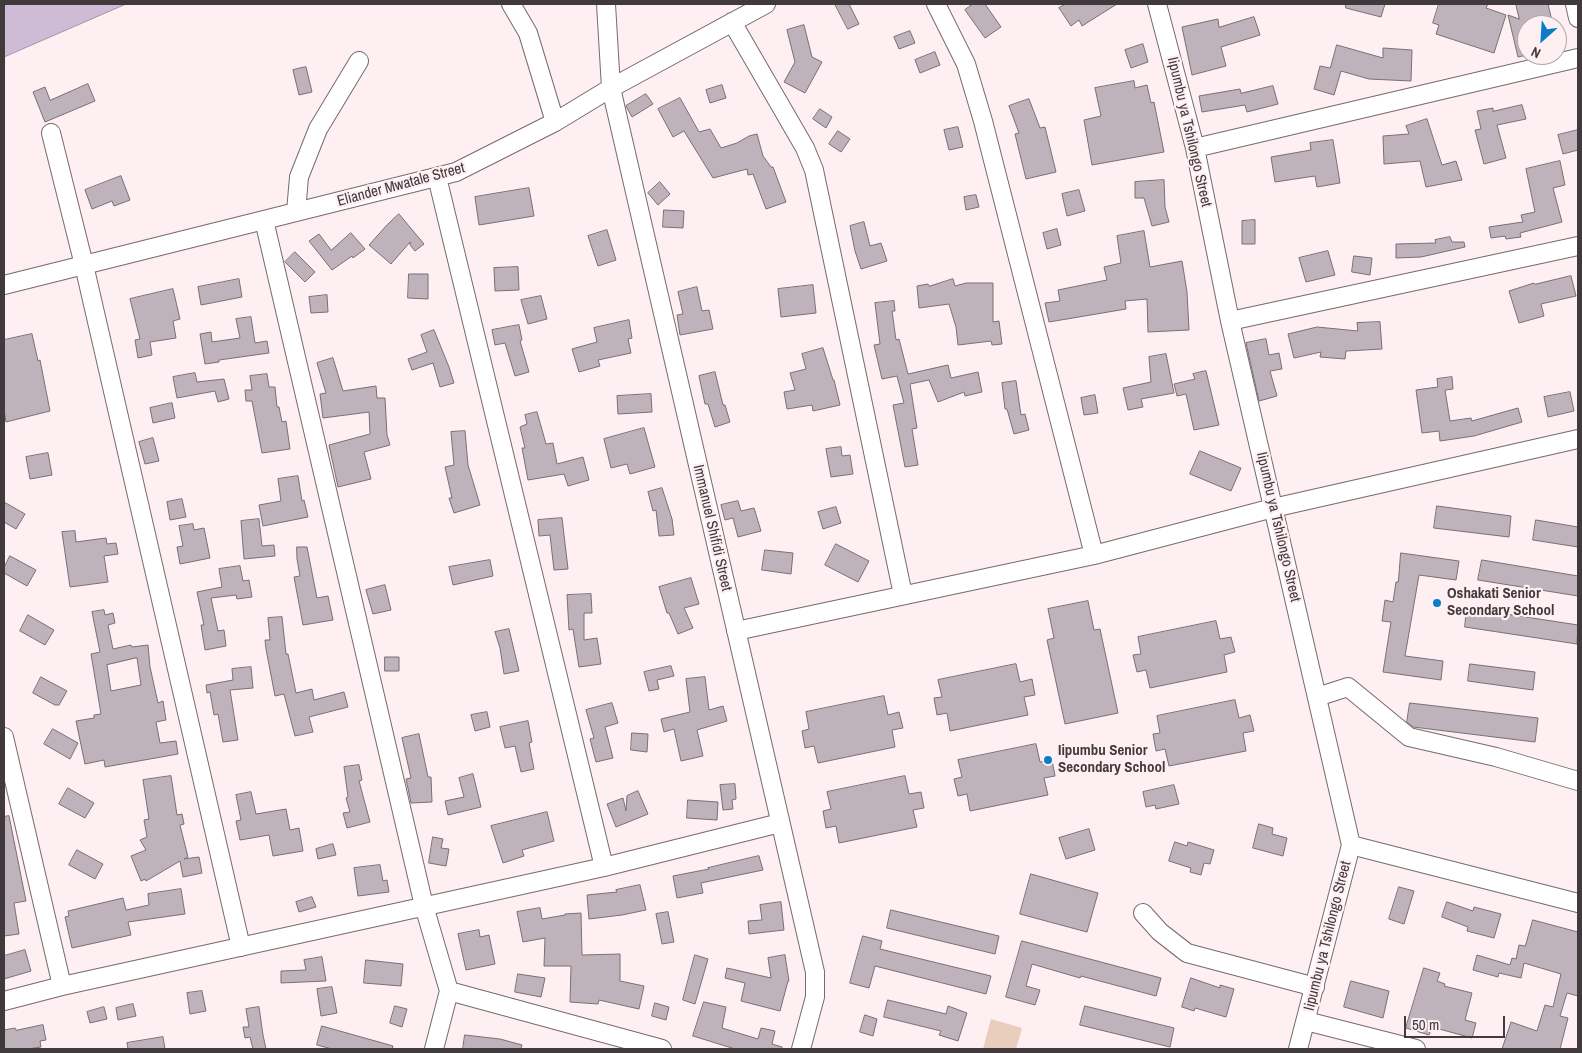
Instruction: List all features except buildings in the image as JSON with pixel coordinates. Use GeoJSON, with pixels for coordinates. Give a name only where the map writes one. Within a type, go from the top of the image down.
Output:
{"type":"FeatureCollection","features":[{"type":"Feature","properties":{"kind":"street"},"geometry":{"type":"LineString","coordinates":[[511,4],[528,33],[555,122]]}},
{"type":"Feature","properties":{"kind":"street","name":"Immanuel Shifidi Street"},"geometry":{"type":"LineString","coordinates":[[606,4],[611,88],[815,972],[815,997],[801,1049]]}},
{"type":"Feature","properties":{"kind":"street","name":"Eliander Mwatale Street"},"geometry":{"type":"LineString","coordinates":[[4,285],[467,168],[555,122],[611,88],[766,4]]}},
{"type":"Feature","properties":{"kind":"street"},"geometry":{"type":"LineString","coordinates":[[936,4],[966,64],[983,121],[1094,554]]}},
{"type":"Feature","properties":{"kind":"street","name":"Iipumbu ya Tshilongo Street"},"geometry":{"type":"LineString","coordinates":[[1157,4],[1195,148],[1230,322],[1351,845],[1298,1049]]}},
{"type":"Feature","properties":{"kind":"street"},"geometry":{"type":"LineString","coordinates":[[1574,4],[1578,18]]}},
{"type":"Feature","properties":{"kind":"street"},"geometry":{"type":"LineString","coordinates":[[732,22],[805,148],[814,170],[903,595]]}},
{"type":"Feature","properties":{"kind":"street"},"geometry":{"type":"LineString","coordinates":[[1195,148],[1578,58]]}},
{"type":"Feature","properties":{"kind":"street"},"geometry":{"type":"LineString","coordinates":[[296,212],[299,177],[318,129],[359,61]]}},
{"type":"Feature","properties":{"kind":"street"},"geometry":{"type":"LineString","coordinates":[[51,132],[84,265],[241,947]]}},
{"type":"Feature","properties":{"kind":"street"},"geometry":{"type":"LineString","coordinates":[[437,177],[604,866]]}},
{"type":"Feature","properties":{"kind":"street"},"geometry":{"type":"LineString","coordinates":[[264,220],[424,906],[449,991],[434,1049]]}},
{"type":"Feature","properties":{"kind":"street"},"geometry":{"type":"LineString","coordinates":[[1230,322],[1578,246]]}},
{"type":"Feature","properties":{"kind":"street"},"geometry":{"type":"LineString","coordinates":[[736,631],[1094,554],[1273,508],[1578,439]]}},
{"type":"Feature","properties":{"kind":"street"},"geometry":{"type":"LineString","coordinates":[[1317,697],[1348,687],[1409,737],[1496,757],[1578,781]]}},
{"type":"Feature","properties":{"kind":"street"},"geometry":{"type":"LineString","coordinates":[[4,737],[62,986]]}},
{"type":"Feature","properties":{"kind":"street"},"geometry":{"type":"LineString","coordinates":[[4,1001],[62,986],[604,866],[780,823]]}},
{"type":"Feature","properties":{"kind":"street"},"geometry":{"type":"LineString","coordinates":[[1351,845],[1578,903]]}},
{"type":"Feature","properties":{"kind":"street"},"geometry":{"type":"LineString","coordinates":[[1142,913],[1160,932],[1187,953],[1314,987]]}},
{"type":"Feature","properties":{"kind":"street"},"geometry":{"type":"LineString","coordinates":[[449,991],[662,1049]]}},
{"type":"Feature","properties":{"kind":"street"},"geometry":{"type":"LineString","coordinates":[[1306,1022],[1416,1049]]}},
{"type":"Feature","properties":{"kind":"shaded area"},"geometry":{"type":"Polygon","coordinates":[[[4,4],[126,4],[4,57],[4,4]]]}},
{"type":"Feature","properties":{"kind":"shaded area"},"geometry":{"type":"Polygon","coordinates":[[[991,1019],[1022,1028],[1016,1049],[983,1049],[991,1019]]]}},
{"type":"Feature","properties":{"kind":"place","name":"Oshakati Senior Secondary School"},"geometry":{"type":"Point","coordinates":[1437,603]}},
{"type":"Feature","properties":{"kind":"place","name":"Iipumbu Senior Secondary School"},"geometry":{"type":"Point","coordinates":[1048,760]}}]}
